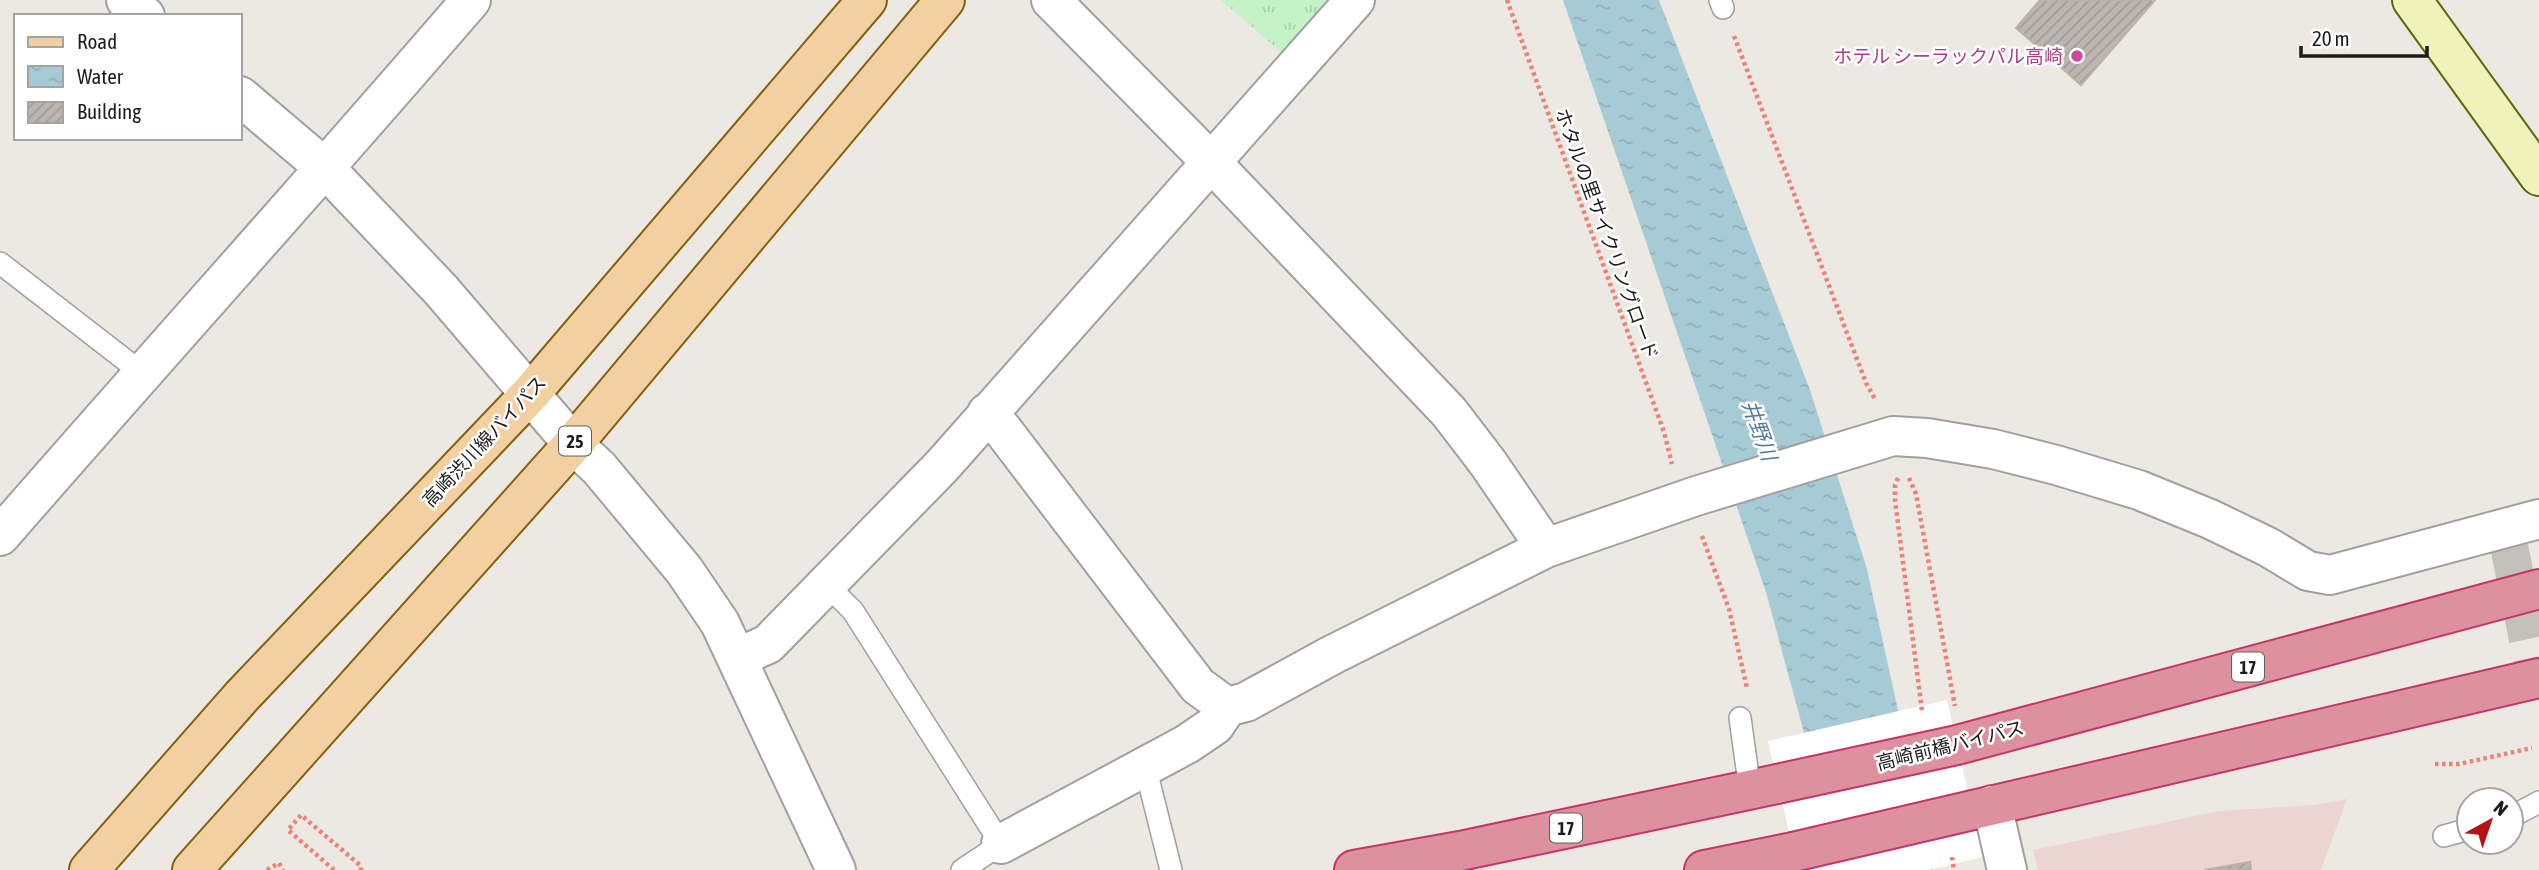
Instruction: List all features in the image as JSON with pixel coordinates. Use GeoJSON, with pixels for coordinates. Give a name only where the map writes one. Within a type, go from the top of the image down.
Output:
{"type":"FeatureCollection","features":[{"type":"Feature","properties":{"kind":"highway","name":"高崎前橋バイパス"},"geometry":{"type":"LineString","coordinates":[[1354,870],[1474,848],[1957,745],[2539,589]]}},
{"type":"Feature","properties":{"kind":"highway"},"geometry":{"type":"LineString","coordinates":[[1704,870],[1791,861],[1983,807],[2539,678]]}},
{"type":"Feature","properties":{"kind":"main road","name":"高崎渋川線バイパス"},"geometry":{"type":"LineString","coordinates":[[89,870],[242,696],[530,394],[867,0]]}},
{"type":"Feature","properties":{"kind":"main road","name":"25"},"geometry":{"type":"LineString","coordinates":[[192,870],[573,444],[945,0]]}},
{"type":"Feature","properties":{"kind":"street"},"geometry":{"type":"LineString","coordinates":[[126,0],[143,14]]}},
{"type":"Feature","properties":{"kind":"street"},"geometry":{"type":"LineString","coordinates":[[0,536],[326,169],[471,0]]}},
{"type":"Feature","properties":{"kind":"street"},"geometry":{"type":"LineString","coordinates":[[1051,0],[1211,162],[1449,412],[1488,463],[1546,548]]}},
{"type":"Feature","properties":{"kind":"street"},"geometry":{"type":"LineString","coordinates":[[737,658],[768,644],[942,466],[1355,0]]}},
{"type":"Feature","properties":{"kind":"street"},"geometry":{"type":"LineString","coordinates":[[2412,0],[2539,176]]}},
{"type":"Feature","properties":{"kind":"street"},"geometry":{"type":"LineString","coordinates":[[242,98],[326,169],[441,289],[573,444],[599,468],[684,570],[720,622],[836,870]]}},
{"type":"Feature","properties":{"kind":"street"},"geometry":{"type":"LineString","coordinates":[[987,413],[1198,686],[1227,707]]}},
{"type":"Feature","properties":{"kind":"street"},"geometry":{"type":"LineString","coordinates":[[1001,844],[1187,744],[1215,725],[1227,707],[1247,702],[1332,655],[1546,548],[1690,497],[1877,421],[1893,436],[1927,438],[1993,449],[2139,489],[2268,547],[2308,571],[2330,575],[2518,531]]}},
{"type":"Feature","properties":{"kind":"street"},"geometry":{"type":"LineString","coordinates":[[1983,807],[2007,870]]}},
{"type":"Feature","properties":{"kind":"lane"},"geometry":{"type":"LineString","coordinates":[[0,263],[142,373]]}},
{"type":"Feature","properties":{"kind":"lane"},"geometry":{"type":"LineString","coordinates":[[826,584],[853,611],[1001,844],[962,870]]}},
{"type":"Feature","properties":{"kind":"lane"},"geometry":{"type":"LineString","coordinates":[[1740,718],[1764,787]]}},
{"type":"Feature","properties":{"kind":"lane"},"geometry":{"type":"LineString","coordinates":[[1145,766],[1171,870]]}},
{"type":"Feature","properties":{"kind":"lane"},"geometry":{"type":"LineString","coordinates":[[2444,835],[2455,832]]}},
{"type":"Feature","properties":{"kind":"path","name":"ホタルの里サイクリングロード"},"geometry":{"type":"LineString","coordinates":[[1507,0],[1729,609],[1750,701],[1740,718]]}},
{"type":"Feature","properties":{"kind":"path"},"geometry":{"type":"LineString","coordinates":[[1721,4],[1866,383],[1877,421]]}},
{"type":"Feature","properties":{"kind":"path"},"geometry":{"type":"LineString","coordinates":[[1916,494],[1955,707]]}},
{"type":"Feature","properties":{"kind":"path"},"geometry":{"type":"LineString","coordinates":[[1895,500],[1924,723]]}},
{"type":"Feature","properties":{"kind":"path"},"geometry":{"type":"LineString","coordinates":[[2435,764],[2459,764],[2532,748]]}},
{"type":"Feature","properties":{"kind":"path"},"geometry":{"type":"LineString","coordinates":[[334,870],[288,830],[301,815],[361,866],[361,870]]}},
{"type":"Feature","properties":{"kind":"path"},"geometry":{"type":"LineString","coordinates":[[1952,857],[1954,870]]}},
{"type":"Feature","properties":{"kind":"path"},"geometry":{"type":"LineString","coordinates":[[267,870],[279,863],[283,870]]}},
{"type":"Feature","properties":{"kind":"shaded area"},"geometry":{"type":"Polygon","coordinates":[[[2347,799],[2321,870],[2038,870],[2033,850],[2219,811],[2314,805],[2347,799]]]}},
{"type":"Feature","properties":{"kind":"green space"},"geometry":{"type":"Polygon","coordinates":[[[1221,0],[1338,0],[1288,58],[1221,0]]]}},
{"type":"Feature","properties":{"kind":"water","name":"井野川"},"geometry":{"type":"Polygon","coordinates":[[[1563,0],[1659,0],[1810,390],[1867,569],[1933,870],[1841,870],[1766,592],[1563,0]]]}},
{"type":"Feature","properties":{"kind":"pier"},"geometry":{"type":"Polygon","coordinates":[[[1947,700],[1983,857],[1928,870],[1798,870],[1768,741],[1947,700]]]}},
{"type":"Feature","properties":{"kind":"building","name":"ホテル シーラックパル高崎"},"geometry":{"type":"Polygon","coordinates":[[[2040,0],[2155,0],[2081,85],[2016,28],[2040,0]]]}},
{"type":"Feature","properties":{"kind":"building"},"geometry":{"type":"Polygon","coordinates":[[[2250,862],[2251,870],[2204,870],[2250,862]]]}},
{"type":"Feature","properties":{"kind":"tunnel"},"geometry":{"type":"LineString","coordinates":[[2509,546],[2539,693]]}},
{"type":"Feature","properties":{"kind":"place","name":"ホテル シーラックパル高崎"},"geometry":{"type":"Point","coordinates":[2077,56]}}]}
